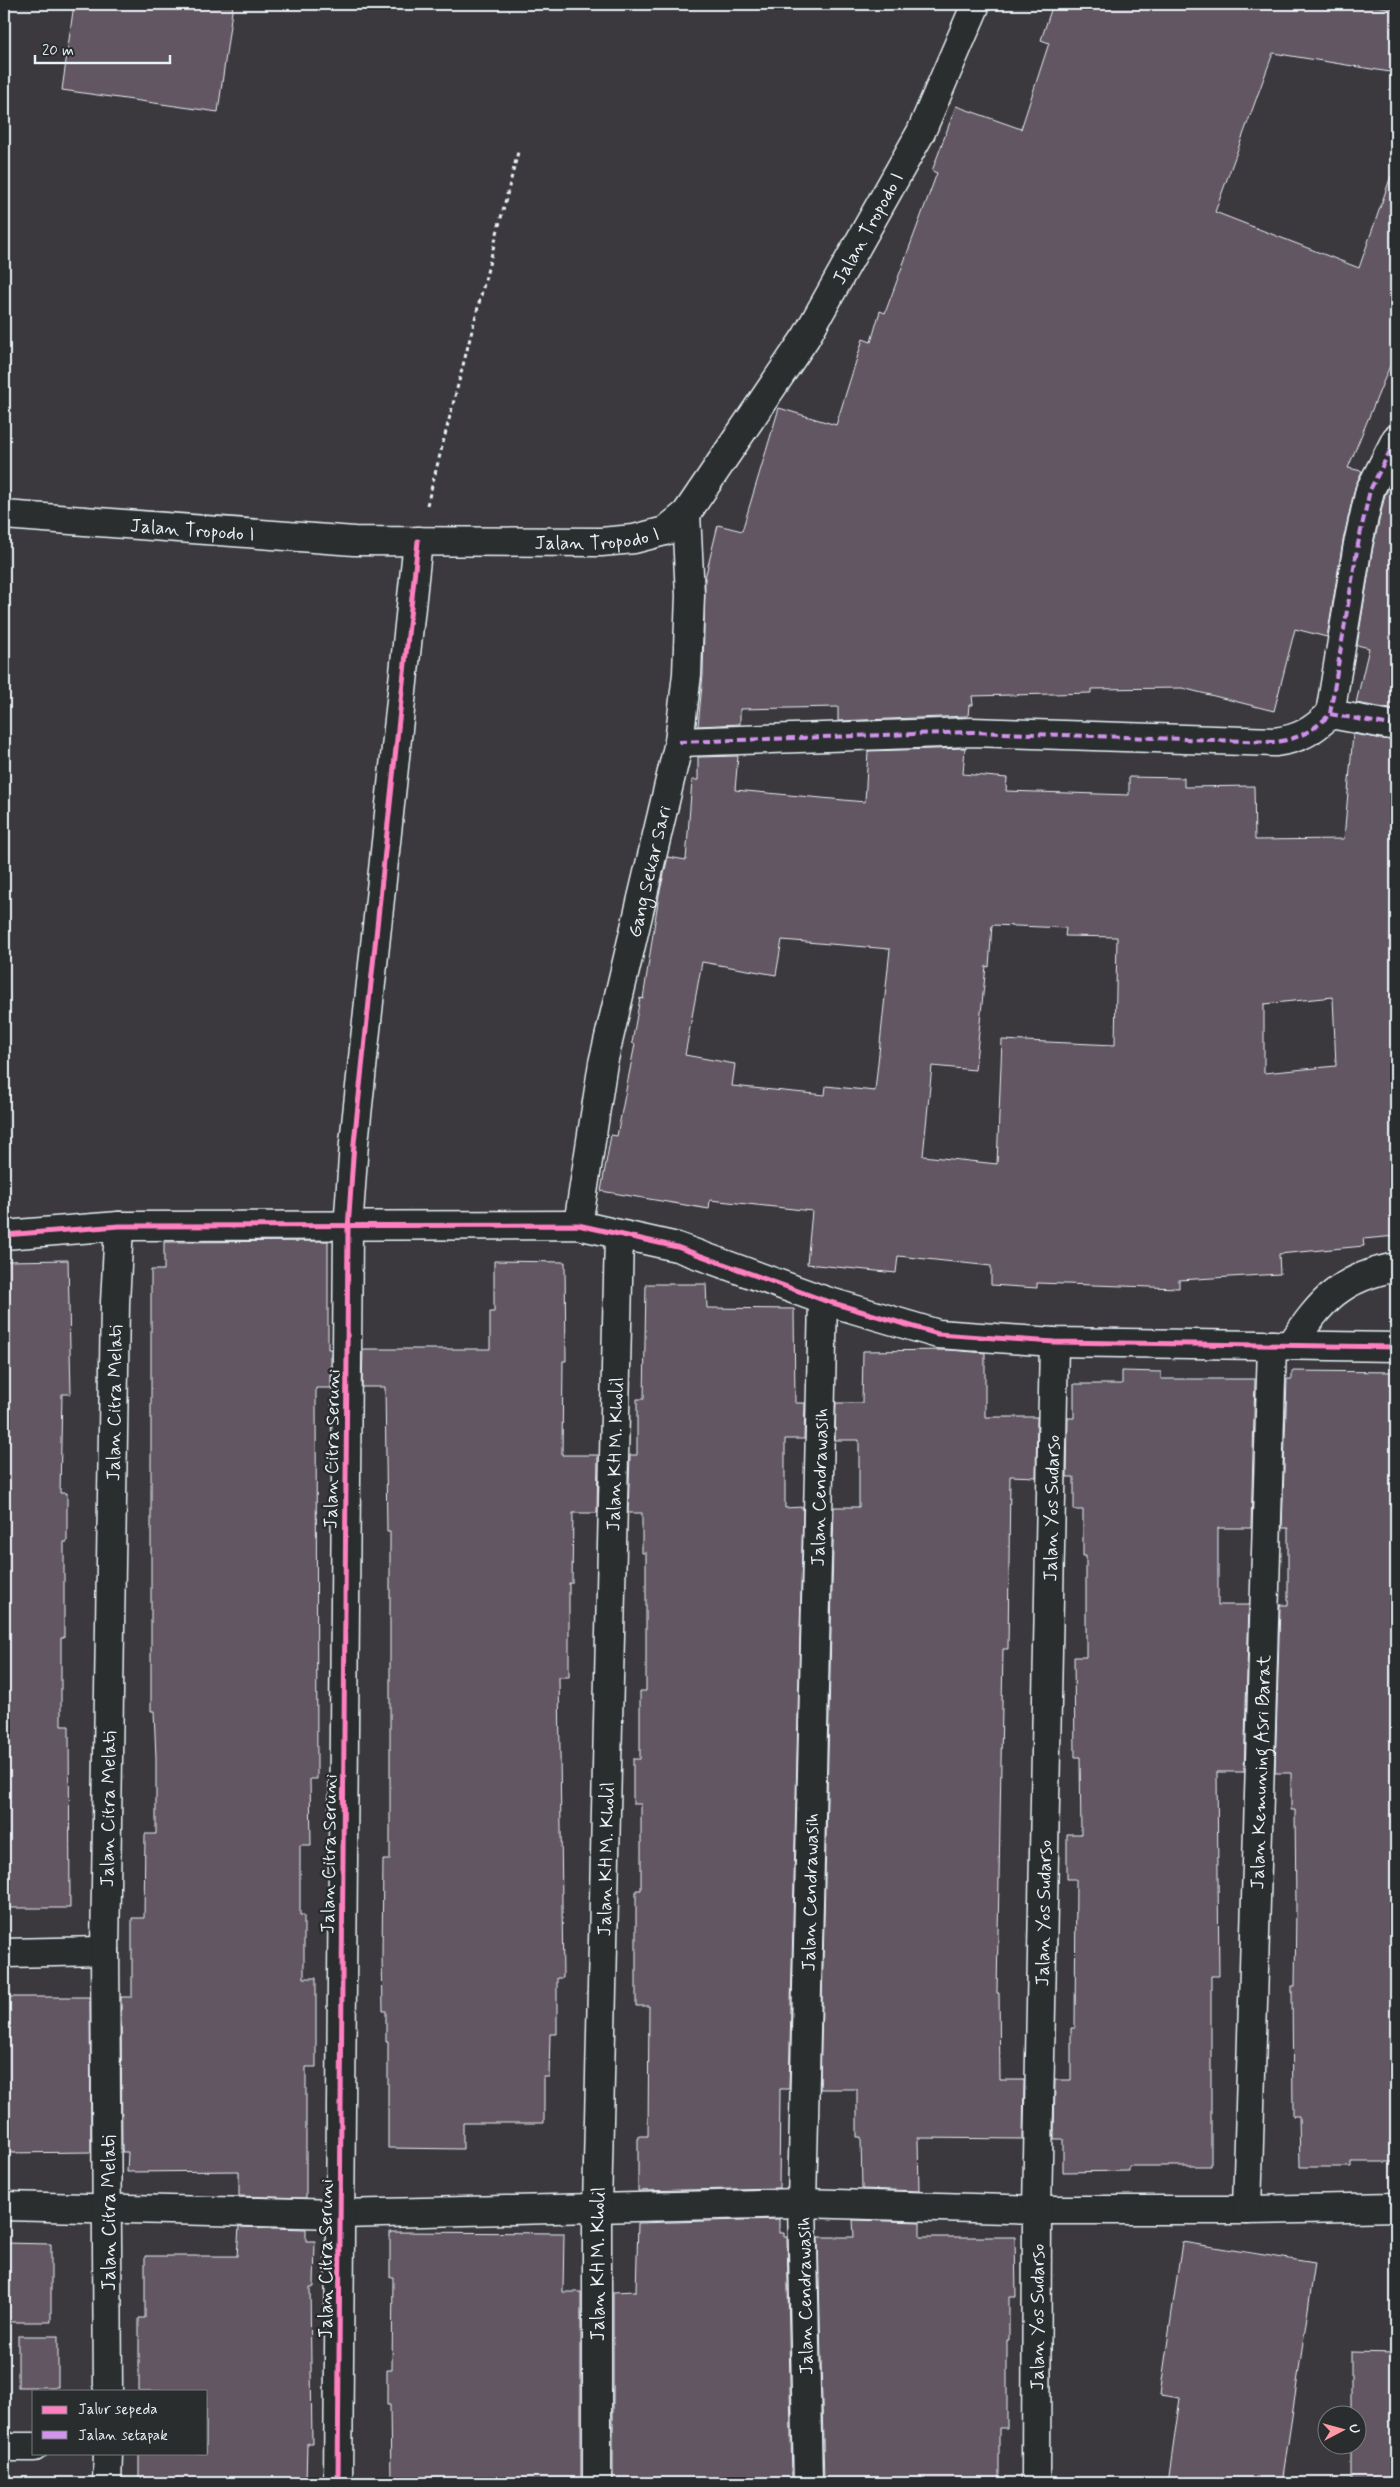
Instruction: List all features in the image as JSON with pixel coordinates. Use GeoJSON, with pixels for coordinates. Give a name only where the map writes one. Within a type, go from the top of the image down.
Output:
{"type":"FeatureCollection","features":[{"type":"Feature","properties":{"kind":"street","name":"Jalan Tropodo I"},"geometry":{"type":"LineString","coordinates":[[4,515],[354,541],[602,542],[634,539],[665,531],[686,514],[806,337],[921,132],[976,4]]}},
{"type":"Feature","properties":{"kind":"street"},"geometry":{"type":"LineString","coordinates":[[679,742],[972,732],[1275,742],[1293,740],[1316,728],[1330,714],[1358,544],[1370,490],[1396,439]]}},
{"type":"Feature","properties":{"kind":"street","name":"Gang Sekar Sari"},"geometry":{"type":"LineString","coordinates":[[578,1225],[603,1063],[679,742],[687,674],[690,595],[686,514]]}},
{"type":"Feature","properties":{"kind":"street","name":"Jalan Citra Seruni"},"geometry":{"type":"LineString","coordinates":[[338,2483],[349,1225],[354,1143],[418,541]]}},
{"type":"Feature","properties":{"kind":"street"},"geometry":{"type":"LineString","coordinates":[[1330,714],[1396,726]]}},
{"type":"Feature","properties":{"kind":"street"},"geometry":{"type":"LineString","coordinates":[[4,1235],[119,1226],[578,1225],[619,1236],[677,1247],[823,1300],[938,1334],[1054,1342],[1278,1348],[1396,1347]]}},
{"type":"Feature","properties":{"kind":"street","name":"Jalan Citra Melati"},"geometry":{"type":"LineString","coordinates":[[108,2390],[105,1951],[115,1303],[119,1226]]}},
{"type":"Feature","properties":{"kind":"street","name":"Jalan KH M. Kholil"},"geometry":{"type":"LineString","coordinates":[[597,2483],[597,2209],[619,1236]]}},
{"type":"Feature","properties":{"kind":"street"},"geometry":{"type":"LineString","coordinates":[[1278,1348],[1324,1301],[1338,1290],[1371,1272],[1396,1267]]}},
{"type":"Feature","properties":{"kind":"street","name":"Jalan Cendrawasih"},"geometry":{"type":"LineString","coordinates":[[808,2483],[802,2203],[823,1300]]}},
{"type":"Feature","properties":{"kind":"street","name":"Jalan Yos Sudarso"},"geometry":{"type":"LineString","coordinates":[[1036,2483],[1036,2210],[1054,1342]]}},
{"type":"Feature","properties":{"kind":"street","name":"Jalan Kemuning Asri Barat"},"geometry":{"type":"LineString","coordinates":[[1247,2202],[1278,1348]]}},
{"type":"Feature","properties":{"kind":"street"},"geometry":{"type":"LineString","coordinates":[[4,1953],[105,1951]]}},
{"type":"Feature","properties":{"kind":"street"},"geometry":{"type":"LineString","coordinates":[[4,2206],[108,2210],[340,2214],[802,2203],[1036,2210],[1247,2202],[1396,2207]]}},
{"type":"Feature","properties":{"kind":"street"},"geometry":{"type":"LineString","coordinates":[[4,2447],[32,2447]]}},
{"type":"Feature","properties":{"kind":"street"},"geometry":{"type":"LineString","coordinates":[[108,2454],[108,2483]]}},
{"type":"Feature","properties":{"kind":"path"},"geometry":{"type":"LineString","coordinates":[[418,541],[518,152]]}},
{"type":"Feature","properties":{"kind":"building"},"geometry":{"type":"Polygon","coordinates":[[[74,4],[233,4],[218,112],[62,90],[74,4]]]}},
{"type":"Feature","properties":{"kind":"building"},"geometry":{"type":"Polygon","coordinates":[[[1053,4],[1361,4],[1396,9],[1396,73],[1273,53],[1215,212],[1359,268],[1391,176],[1396,177],[1396,351],[1348,468],[1362,471],[1355,487],[1343,541],[1327,637],[1295,629],[1274,711],[1182,688],[1091,689],[1091,693],[972,696],[973,705],[969,705],[968,716],[838,721],[838,707],[740,709],[740,724],[698,726],[703,675],[705,578],[718,525],[742,531],[779,408],[836,425],[863,339],[871,342],[880,311],[885,313],[937,173],[932,171],[956,106],[1021,129],[1049,43],[1041,40],[1053,4]]]}},
{"type":"Feature","properties":{"kind":"building"},"geometry":{"type":"Polygon","coordinates":[[[1393,479],[1396,480],[1396,710],[1356,703],[1369,648],[1357,645],[1373,547],[1385,495],[1393,479]]]}},
{"type":"Feature","properties":{"kind":"building"},"geometry":{"type":"Polygon","coordinates":[[[1353,734],[1396,741],[1396,1046],[1391,1047],[1396,1105],[1396,1236],[1363,1239],[1364,1246],[1279,1254],[1280,1274],[1179,1280],[1179,1288],[1037,1283],[1037,1288],[991,1285],[991,1266],[898,1256],[896,1273],[807,1264],[812,1211],[710,1200],[709,1209],[601,1191],[611,1135],[617,1136],[635,1044],[632,1043],[640,998],[643,999],[659,895],[668,857],[686,860],[692,780],[698,780],[698,757],[738,756],[735,790],[865,802],[868,751],[965,748],[963,774],[1007,778],[1006,791],[1129,795],[1129,777],[1184,778],[1184,787],[1254,786],[1255,840],[1344,839],[1353,734]],[[992,925],[989,967],[986,966],[975,1070],[932,1066],[923,1156],[997,1164],[1002,1040],[1115,1045],[1117,937],[1065,936],[1066,928],[992,925]],[[782,940],[776,975],[702,962],[685,1055],[735,1064],[732,1086],[825,1095],[826,1086],[875,1091],[890,949],[782,940]],[[1333,997],[1264,1004],[1264,1073],[1336,1066],[1333,997]]]}},
{"type":"Feature","properties":{"kind":"building"},"geometry":{"type":"Polygon","coordinates":[[[328,1241],[328,1349],[331,1349],[331,1388],[316,1388],[317,1779],[310,1779],[311,1845],[300,1845],[300,1915],[304,1915],[304,1978],[316,1978],[316,2067],[306,2067],[306,2198],[239,2196],[239,2171],[127,2172],[128,2152],[122,2152],[121,1997],[132,1997],[132,1918],[144,1918],[145,1834],[156,1834],[156,1758],[154,1711],[151,1711],[151,1270],[164,1270],[164,1242],[328,1241]]]}},
{"type":"Feature","properties":{"kind":"building"},"geometry":{"type":"Polygon","coordinates":[[[68,1260],[71,1394],[62,1394],[60,1493],[67,1493],[67,1542],[64,1542],[64,1638],[61,1638],[61,1726],[69,1726],[70,1908],[4,1908],[4,1316],[6,1316],[7,1261],[68,1260]]]}},
{"type":"Feature","properties":{"kind":"building"},"geometry":{"type":"Polygon","coordinates":[[[494,1261],[565,1262],[566,1361],[563,1361],[562,1455],[598,1455],[597,1513],[573,1513],[572,1583],[569,1583],[569,1677],[559,1677],[563,1978],[557,1978],[557,2034],[550,2034],[549,2077],[544,2077],[544,2123],[463,2123],[463,2149],[388,2148],[388,2042],[386,2042],[386,2011],[383,2011],[382,1956],[383,1860],[390,1860],[390,1532],[387,1532],[385,1387],[362,1387],[363,1349],[490,1349],[490,1312],[494,1312],[494,1261]]]}},
{"type":"Feature","properties":{"kind":"building"},"geometry":{"type":"Polygon","coordinates":[[[646,1284],[706,1284],[707,1308],[794,1309],[795,1403],[805,1403],[804,1439],[785,1439],[785,1508],[803,1507],[789,2089],[780,2089],[779,2188],[638,2191],[638,2136],[648,2136],[649,2006],[636,2006],[636,1890],[641,1890],[641,1804],[633,1804],[633,1759],[640,1759],[640,1691],[646,1691],[646,1553],[642,1553],[642,1513],[628,1513],[630,1455],[637,1455],[637,1399],[644,1399],[646,1284]]]}},
{"type":"Feature","properties":{"kind":"building"},"geometry":{"type":"Polygon","coordinates":[[[950,1350],[985,1353],[985,1417],[1037,1417],[1036,1477],[1010,1476],[1008,1649],[1003,1649],[997,1993],[999,1993],[1000,2080],[1024,2080],[1023,2139],[918,2138],[919,2191],[862,2189],[861,2137],[857,2137],[857,2089],[820,2089],[834,1507],[859,1507],[859,1440],[835,1440],[836,1403],[862,1403],[863,1351],[950,1350]]]}},
{"type":"Feature","properties":{"kind":"building"},"geometry":{"type":"Polygon","coordinates":[[[1122,1371],[1161,1372],[1161,1379],[1255,1379],[1251,1528],[1218,1528],[1218,1605],[1249,1605],[1244,1772],[1217,1772],[1219,1976],[1211,1976],[1211,2166],[1129,2166],[1129,2171],[1063,2172],[1063,2139],[1054,2139],[1055,2080],[1071,2080],[1071,2028],[1075,2028],[1076,1879],[1067,1879],[1067,1834],[1081,1834],[1080,1757],[1075,1757],[1074,1657],[1086,1657],[1086,1556],[1083,1556],[1083,1510],[1074,1510],[1074,1477],[1067,1477],[1068,1418],[1074,1418],[1074,1384],[1122,1384],[1122,1371]]]}},
{"type":"Feature","properties":{"kind":"building"},"geometry":{"type":"Polygon","coordinates":[[[1292,1371],[1396,1372],[1396,2162],[1351,2162],[1351,2167],[1300,2167],[1299,2116],[1293,2116],[1292,1986],[1295,1986],[1295,1810],[1291,1810],[1291,1773],[1275,1773],[1280,1605],[1288,1605],[1288,1528],[1282,1528],[1287,1379],[1292,1379],[1292,1371]]]}},
{"type":"Feature","properties":{"kind":"building"},"geometry":{"type":"Polygon","coordinates":[[[4,1997],[90,1997],[91,2152],[4,2153],[4,1997]]]}},
{"type":"Feature","properties":{"kind":"building"},"geometry":{"type":"Polygon","coordinates":[[[779,2219],[779,2233],[784,2233],[784,2237],[787,2237],[792,2483],[613,2483],[613,2292],[636,2291],[638,2223],[779,2219]]]}},
{"type":"Feature","properties":{"kind":"building"},"geometry":{"type":"Polygon","coordinates":[[[853,2220],[920,2222],[920,2237],[1015,2237],[1016,2297],[1009,2297],[1007,2428],[999,2428],[999,2483],[824,2483],[818,2237],[854,2237],[853,2220]]]}},
{"type":"Feature","properties":{"kind":"building"},"geometry":{"type":"Polygon","coordinates":[[[239,2227],[306,2229],[306,2241],[315,2241],[314,2287],[310,2287],[312,2443],[307,2443],[306,2483],[139,2483],[139,2454],[208,2454],[208,2390],[139,2390],[139,2318],[145,2318],[145,2256],[237,2256],[239,2227]]]}},
{"type":"Feature","properties":{"kind":"building"},"geometry":{"type":"Polygon","coordinates":[[[390,2232],[564,2233],[563,2292],[581,2292],[581,2483],[391,2483],[390,2405],[387,2405],[387,2370],[392,2370],[393,2277],[390,2277],[390,2232]]]}},
{"type":"Feature","properties":{"kind":"building"},"geometry":{"type":"Polygon","coordinates":[[[1182,2242],[1315,2263],[1282,2483],[1168,2483],[1180,2398],[1160,2395],[1182,2242]]]}},
{"type":"Feature","properties":{"kind":"building"},"geometry":{"type":"Polygon","coordinates":[[[4,2243],[51,2244],[51,2322],[4,2322],[4,2243]]]}},
{"type":"Feature","properties":{"kind":"building"},"geometry":{"type":"Polygon","coordinates":[[[18,2336],[58,2336],[58,2387],[18,2387],[18,2336]]]}},
{"type":"Feature","properties":{"kind":"building"},"geometry":{"type":"Polygon","coordinates":[[[1351,2352],[1396,2353],[1396,2483],[1351,2483],[1351,2454],[1368,2454],[1368,2404],[1351,2404],[1351,2352]]]}},
{"type":"Feature","properties":{"kind":"marked path"},"geometry":{"type":"LineString","coordinates":[[679,742],[972,732],[1275,742],[1291,739],[1311,730],[1330,714],[1358,544],[1370,490],[1396,439]]}},
{"type":"Feature","properties":{"kind":"marked path"},"geometry":{"type":"LineString","coordinates":[[1330,714],[1396,726]]}},
{"type":"Feature","properties":{"kind":"cycle path"},"geometry":{"type":"LineString","coordinates":[[338,2483],[348,1229],[354,1143],[418,541]]}},
{"type":"Feature","properties":{"kind":"cycle path"},"geometry":{"type":"LineString","coordinates":[[4,1235],[119,1226],[578,1225],[677,1247],[823,1300],[938,1334],[1054,1342],[1396,1347]]}}]}
